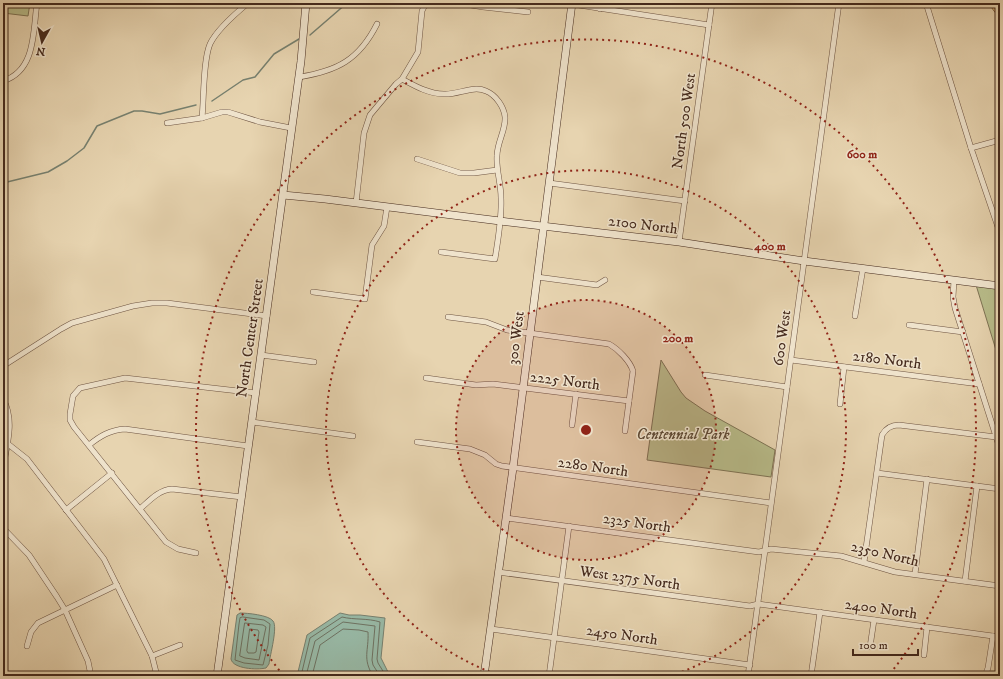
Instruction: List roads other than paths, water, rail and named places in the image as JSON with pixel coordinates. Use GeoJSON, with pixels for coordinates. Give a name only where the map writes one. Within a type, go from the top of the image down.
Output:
{"type":"FeatureCollection","features":[{"type":"Feature","properties":{"kind":"highway"},"geometry":{"type":"LineString","coordinates":[[994,3],[1000,11]]}},
{"type":"Feature","properties":{"kind":"street"},"geometry":{"type":"LineString","coordinates":[[3,81],[20,72],[30,52],[33,40],[37,3]]}},
{"type":"Feature","properties":{"kind":"street"},"geometry":{"type":"LineString","coordinates":[[202,118],[206,63],[209,46],[214,36],[248,3]]}},
{"type":"Feature","properties":{"kind":"street","name":"North Center Street"},"geometry":{"type":"LineString","coordinates":[[217,676],[299,77],[306,3]]}},
{"type":"Feature","properties":{"kind":"street"},"geometry":{"type":"LineString","coordinates":[[356,203],[364,133],[370,115],[402,79],[418,52],[422,11],[426,3]]}},
{"type":"Feature","properties":{"kind":"street"},"geometry":{"type":"LineString","coordinates":[[458,3],[528,12]]}},
{"type":"Feature","properties":{"kind":"street"},"geometry":{"type":"LineString","coordinates":[[572,3],[600,9],[710,25]]}},
{"type":"Feature","properties":{"kind":"street","name":"300 West"},"geometry":{"type":"LineString","coordinates":[[484,676],[513,468],[572,3]]}},
{"type":"Feature","properties":{"kind":"street"},"geometry":{"type":"LineString","coordinates":[[600,9],[601,3]]}},
{"type":"Feature","properties":{"kind":"street","name":"North 500 West"},"geometry":{"type":"LineString","coordinates":[[679,242],[712,3]]}},
{"type":"Feature","properties":{"kind":"street","name":"600 West"},"geometry":{"type":"LineString","coordinates":[[748,676],[839,3]]}},
{"type":"Feature","properties":{"kind":"street"},"geometry":{"type":"LineString","coordinates":[[926,3],[1000,233]]}},
{"type":"Feature","properties":{"kind":"street"},"geometry":{"type":"LineString","coordinates":[[299,77],[331,70],[344,63],[356,54],[369,40],[377,24]]}},
{"type":"Feature","properties":{"kind":"street"},"geometry":{"type":"LineString","coordinates":[[402,79],[420,88],[444,94],[456,94],[479,89],[487,91],[502,106],[505,116],[505,125],[497,153],[497,170],[500,178],[502,197],[495,259],[441,252]]}},
{"type":"Feature","properties":{"kind":"street"},"geometry":{"type":"LineString","coordinates":[[167,123],[202,118],[222,112],[228,112],[260,122],[291,128]]}},
{"type":"Feature","properties":{"kind":"street"},"geometry":{"type":"LineString","coordinates":[[972,148],[1000,140]]}},
{"type":"Feature","properties":{"kind":"street"},"geometry":{"type":"LineString","coordinates":[[417,159],[460,173],[474,174],[497,170]]}},
{"type":"Feature","properties":{"kind":"street"},"geometry":{"type":"LineString","coordinates":[[549,183],[685,201]]}},
{"type":"Feature","properties":{"kind":"street","name":"2100 North"},"geometry":{"type":"LineString","coordinates":[[283,195],[500,222],[679,242],[804,261],[1000,286]]}},
{"type":"Feature","properties":{"kind":"street"},"geometry":{"type":"LineString","coordinates":[[313,292],[365,299],[372,244],[384,226],[386,207]]}},
{"type":"Feature","properties":{"kind":"street"},"geometry":{"type":"LineString","coordinates":[[855,316],[863,268]]}},
{"type":"Feature","properties":{"kind":"street"},"geometry":{"type":"LineString","coordinates":[[537,277],[596,285],[605,280]]}},
{"type":"Feature","properties":{"kind":"street"},"geometry":{"type":"LineString","coordinates":[[954,280],[953,297],[1000,449]]}},
{"type":"Feature","properties":{"kind":"street"},"geometry":{"type":"LineString","coordinates":[[3,366],[50,335],[72,323],[138,305],[167,303],[266,316]]}},
{"type":"Feature","properties":{"kind":"street"},"geometry":{"type":"LineString","coordinates":[[448,317],[486,322],[508,330],[530,334],[608,344],[616,348],[632,366],[633,371],[625,431]]}},
{"type":"Feature","properties":{"kind":"street"},"geometry":{"type":"LineString","coordinates":[[909,325],[963,332]]}},
{"type":"Feature","properties":{"kind":"street"},"geometry":{"type":"LineString","coordinates":[[261,355],[314,362]]}},
{"type":"Feature","properties":{"kind":"street","name":"2180 North"},"geometry":{"type":"LineString","coordinates":[[791,360],[979,384]]}},
{"type":"Feature","properties":{"kind":"street"},"geometry":{"type":"LineString","coordinates":[[840,404],[844,367]]}},
{"type":"Feature","properties":{"kind":"street"},"geometry":{"type":"LineString","coordinates":[[705,375],[787,387]]}},
{"type":"Feature","properties":{"kind":"street"},"geometry":{"type":"LineString","coordinates":[[196,553],[184,551],[171,546],[166,542],[74,427],[70,420],[73,396],[80,388],[125,378],[256,393]]}},
{"type":"Feature","properties":{"kind":"street","name":"2225 North"},"geometry":{"type":"LineString","coordinates":[[426,378],[476,385],[492,384],[523,387],[629,401]]}},
{"type":"Feature","properties":{"kind":"street"},"geometry":{"type":"LineString","coordinates":[[572,425],[576,394]]}},
{"type":"Feature","properties":{"kind":"street"},"geometry":{"type":"LineString","coordinates":[[3,399],[7,406],[10,423],[5,442],[3,467]]}},
{"type":"Feature","properties":{"kind":"street"},"geometry":{"type":"LineString","coordinates":[[252,422],[353,436]]}},
{"type":"Feature","properties":{"kind":"street"},"geometry":{"type":"LineString","coordinates":[[864,562],[882,435],[888,428],[894,425],[899,425],[996,437]]}},
{"type":"Feature","properties":{"kind":"street"},"geometry":{"type":"LineString","coordinates":[[89,445],[98,437],[109,432],[125,429],[248,446]]}},
{"type":"Feature","properties":{"kind":"street"},"geometry":{"type":"LineString","coordinates":[[5,442],[27,459],[104,559],[152,656],[157,676]]}},
{"type":"Feature","properties":{"kind":"street","name":"2280 North"},"geometry":{"type":"LineString","coordinates":[[417,442],[470,449],[485,455],[496,464],[513,468],[771,503]]}},
{"type":"Feature","properties":{"kind":"street"},"geometry":{"type":"LineString","coordinates":[[66,510],[112,473]]}},
{"type":"Feature","properties":{"kind":"street"},"geometry":{"type":"LineString","coordinates":[[877,473],[1000,489]]}},
{"type":"Feature","properties":{"kind":"street"},"geometry":{"type":"LineString","coordinates":[[915,574],[927,480]]}},
{"type":"Feature","properties":{"kind":"street"},"geometry":{"type":"LineString","coordinates":[[965,581],[977,486]]}},
{"type":"Feature","properties":{"kind":"street"},"geometry":{"type":"LineString","coordinates":[[140,509],[159,492],[165,489],[242,497]]}},
{"type":"Feature","properties":{"kind":"street","name":"2325 North"},"geometry":{"type":"LineString","coordinates":[[506,518],[759,552],[765,550]]}},
{"type":"Feature","properties":{"kind":"street"},"geometry":{"type":"LineString","coordinates":[[549,676],[569,526]]}},
{"type":"Feature","properties":{"kind":"street"},"geometry":{"type":"LineString","coordinates":[[3,528],[29,555],[64,610],[88,661],[91,676]]}},
{"type":"Feature","properties":{"kind":"street","name":"2350 North"},"geometry":{"type":"LineString","coordinates":[[765,550],[771,549],[841,556],[888,570],[1000,586]]}},
{"type":"Feature","properties":{"kind":"street","name":"West 2375 North"},"geometry":{"type":"LineString","coordinates":[[498,572],[750,606],[758,604]]}},
{"type":"Feature","properties":{"kind":"street"},"geometry":{"type":"LineString","coordinates":[[28,646],[31,632],[38,623],[117,585]]}},
{"type":"Feature","properties":{"kind":"street","name":"2400 North"},"geometry":{"type":"LineString","coordinates":[[758,604],[1000,637]]}},
{"type":"Feature","properties":{"kind":"street"},"geometry":{"type":"LineString","coordinates":[[811,676],[820,612]]}},
{"type":"Feature","properties":{"kind":"street"},"geometry":{"type":"LineString","coordinates":[[870,647],[874,620]]}},
{"type":"Feature","properties":{"kind":"street"},"geometry":{"type":"LineString","coordinates":[[924,655],[927,627]]}},
{"type":"Feature","properties":{"kind":"street","name":"2450 North"},"geometry":{"type":"LineString","coordinates":[[491,630],[750,665]]}},
{"type":"Feature","properties":{"kind":"street"},"geometry":{"type":"LineString","coordinates":[[985,676],[988,668],[993,636]]}},
{"type":"Feature","properties":{"kind":"street"},"geometry":{"type":"LineString","coordinates":[[152,656],[180,645]]}},
{"type":"Feature","properties":{"kind":"water"},"geometry":{"type":"Polygon","coordinates":[[[240,613],[263,616],[273,621],[275,629],[269,664],[266,668],[251,669],[241,667],[236,665],[231,659],[237,615],[240,613]]]}},
{"type":"Feature","properties":{"kind":"water"},"geometry":{"type":"Polygon","coordinates":[[[340,613],[385,618],[381,658],[390,676],[297,676],[307,635],[340,613]]]}},
{"type":"Feature","properties":{"kind":"waterway"},"geometry":{"type":"LineString","coordinates":[[310,35],[347,3]]}},
{"type":"Feature","properties":{"kind":"waterway"},"geometry":{"type":"LineString","coordinates":[[212,101],[243,80],[255,77],[274,54],[299,39]]}},
{"type":"Feature","properties":{"kind":"waterway"},"geometry":{"type":"LineString","coordinates":[[3,183],[48,172],[67,161],[84,148],[97,126],[134,111],[160,114],[196,105]]}},
{"type":"Feature","properties":{"kind":"park label","name":"Centennial Park"},"geometry":{"type":"Point","coordinates":[683,434]}}]}
